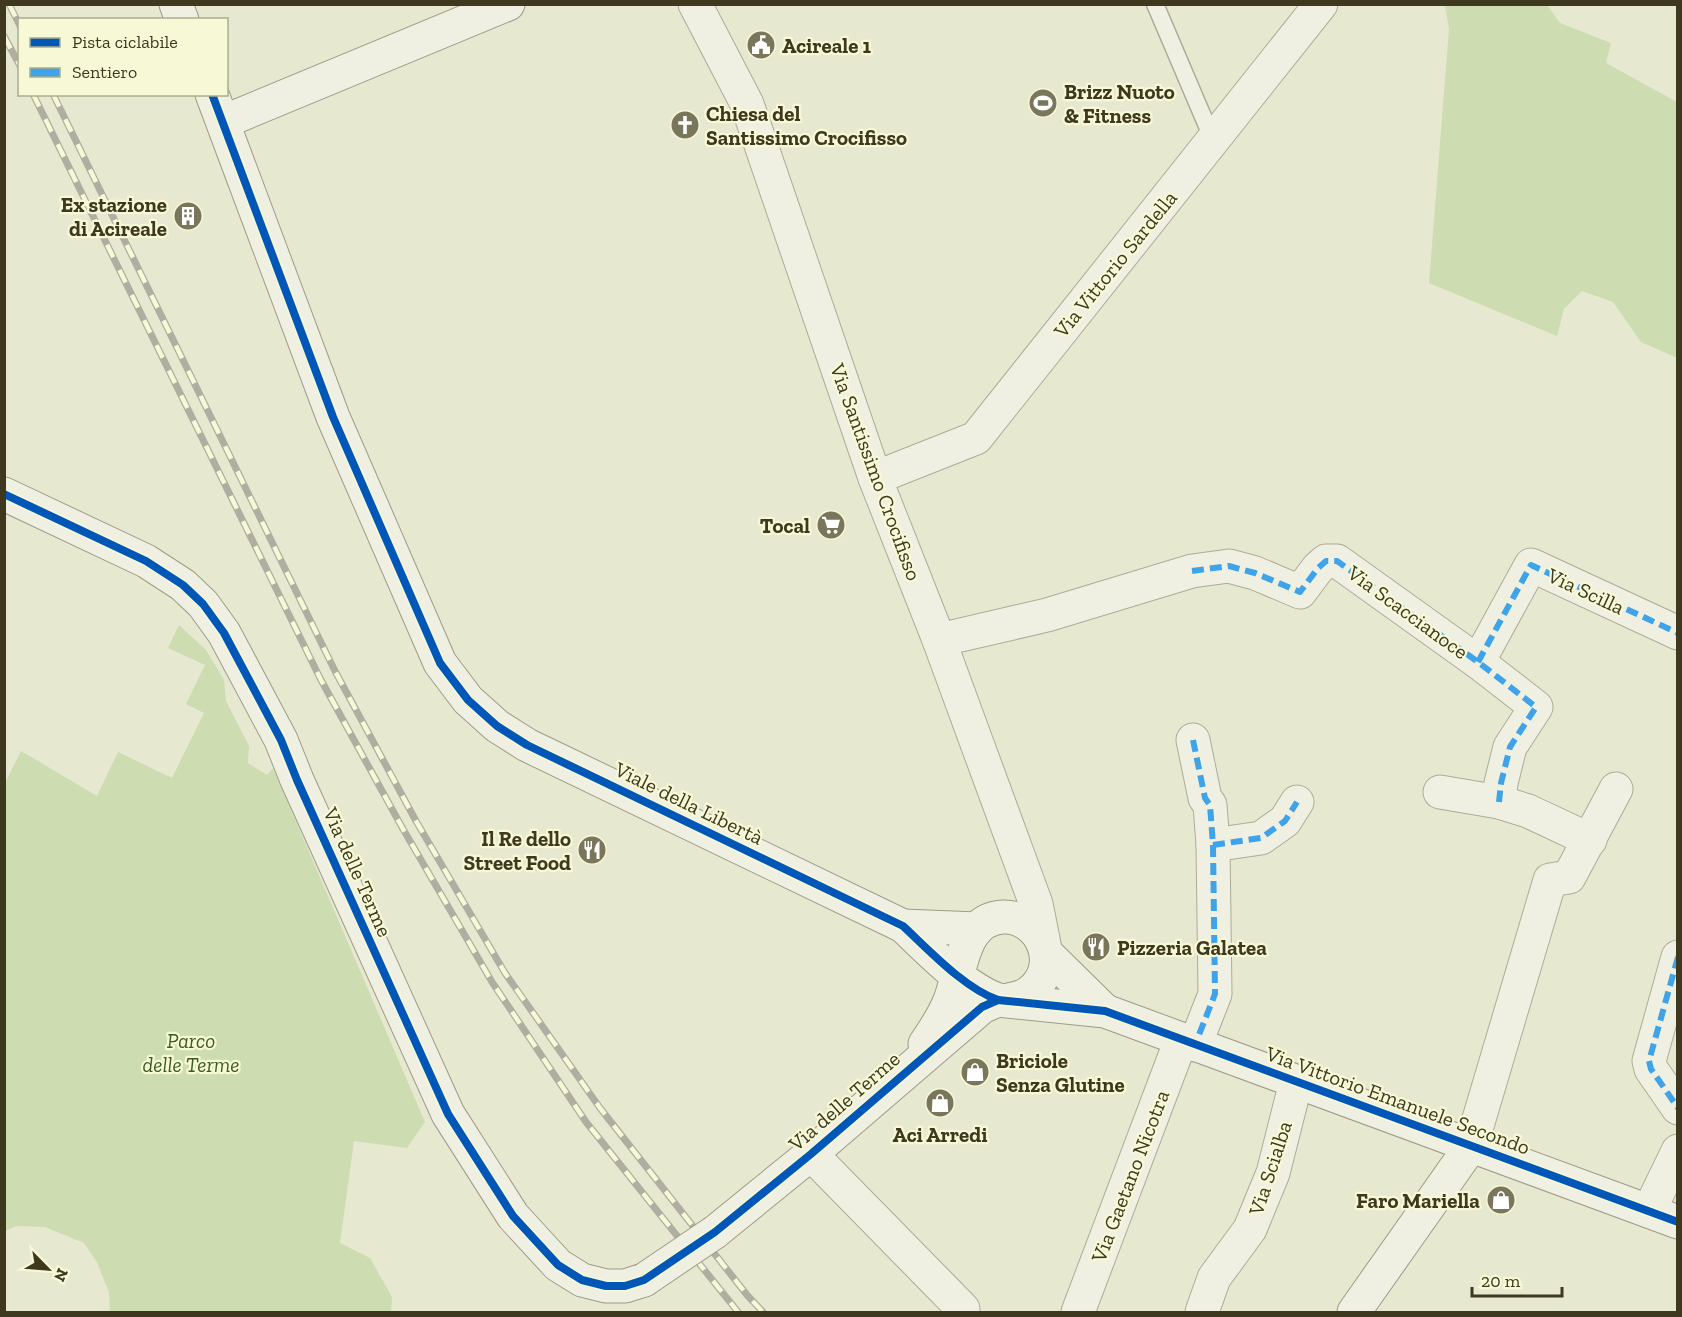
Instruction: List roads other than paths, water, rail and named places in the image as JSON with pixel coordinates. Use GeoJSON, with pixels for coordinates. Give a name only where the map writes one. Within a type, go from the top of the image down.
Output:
{"type":"FeatureCollection","features":[{"type":"Feature","properties":{"kind":"street"},"geometry":{"type":"LineString","coordinates":[[217,108],[290,94],[508,4]]}},
{"type":"Feature","properties":{"kind":"street","name":"Via Santissimo Crocifisso"},"geometry":{"type":"LineString","coordinates":[[695,4],[747,104],[875,478],[939,640],[1036,904],[1046,949]]}},
{"type":"Feature","properties":{"kind":"street","name":"Via Vittorio Sardella"},"geometry":{"type":"LineString","coordinates":[[875,478],[976,438],[1322,4]]}},
{"type":"Feature","properties":{"kind":"street","name":"Viale della Libertà"},"geometry":{"type":"LineString","coordinates":[[217,108],[333,417],[440,663],[468,700],[497,726],[527,745],[903,926]]}},
{"type":"Feature","properties":{"kind":"street","name":"Via delle Terme"},"geometry":{"type":"LineString","coordinates":[[4,494],[146,561],[183,585],[203,604],[224,633],[281,740],[448,1114],[513,1216],[558,1265],[582,1280],[606,1286],[625,1286],[644,1280],[715,1232],[811,1154],[982,1007],[981,974]]}},
{"type":"Feature","properties":{"kind":"street","name":"Via Scaccianoce"},"geometry":{"type":"LineString","coordinates":[[939,640],[1047,615],[1192,571],[1229,566],[1255,573],[1300,592],[1326,561],[1337,561],[1478,662],[1536,707],[1510,747],[1499,802]]}},
{"type":"Feature","properties":{"kind":"street","name":"Via Scilla"},"geometry":{"type":"LineString","coordinates":[[1478,662],[1531,565],[1677,633]]}},
{"type":"Feature","properties":{"kind":"street","name":"Via Gaetano Nicotra"},"geometry":{"type":"LineString","coordinates":[[1078,1312],[1188,1042],[1215,994],[1213,845],[1210,805],[1205,798],[1193,740]]}},
{"type":"Feature","properties":{"kind":"street"},"geometry":{"type":"LineString","coordinates":[[1354,1312],[1471,1146],[1550,880],[1569,877],[1616,789]]}},
{"type":"Feature","properties":{"kind":"street"},"geometry":{"type":"LineString","coordinates":[[1440,792],[1499,802],[1528,811],[1590,840]]}},
{"type":"Feature","properties":{"kind":"street"},"geometry":{"type":"LineString","coordinates":[[1213,845],[1261,838],[1286,821],[1297,802]]}},
{"type":"Feature","properties":{"kind":"street"},"geometry":{"type":"LineString","coordinates":[[904,1074],[949,1004],[981,974],[988,921],[1001,917],[1014,918],[1027,923],[1037,932],[1046,949],[1105,1011]]}},
{"type":"Feature","properties":{"kind":"street"},"geometry":{"type":"LineString","coordinates":[[903,926],[1020,998],[1030,993],[1038,985],[1046,965],[1046,949]]}},
{"type":"Feature","properties":{"kind":"street"},"geometry":{"type":"LineString","coordinates":[[903,926],[981,974],[1105,1011]]}},
{"type":"Feature","properties":{"kind":"street"},"geometry":{"type":"LineString","coordinates":[[1677,957],[1649,1061],[1651,1069],[1677,1108]]}},
{"type":"Feature","properties":{"kind":"street","name":"Via Vittorio Emanuele Secondo"},"geometry":{"type":"LineString","coordinates":[[1105,1011],[1663,1217]]}},
{"type":"Feature","properties":{"kind":"street","name":"Via Scialba"},"geometry":{"type":"LineString","coordinates":[[1202,1312],[1214,1278],[1250,1229],[1273,1173],[1296,1082]]}},
{"type":"Feature","properties":{"kind":"street"},"geometry":{"type":"LineString","coordinates":[[1663,1217],[1677,1151]]}},
{"type":"Feature","properties":{"kind":"street"},"geometry":{"type":"LineString","coordinates":[[811,1154],[963,1309]]}},
{"type":"Feature","properties":{"kind":"lane"},"geometry":{"type":"LineString","coordinates":[[1155,4],[1213,140]]}},
{"type":"Feature","properties":{"kind":"railway"},"geometry":{"type":"LineString","coordinates":[[9,4],[18,22]]}},
{"type":"Feature","properties":{"kind":"railway"},"geometry":{"type":"LineString","coordinates":[[4,36],[18,62]]}},
{"type":"Feature","properties":{"kind":"railway"},"geometry":{"type":"LineString","coordinates":[[34,96],[321,680],[403,829],[492,982],[586,1122],[738,1312]]}},
{"type":"Feature","properties":{"kind":"railway"},"geometry":{"type":"LineString","coordinates":[[54,96],[335,671],[416,821],[505,973],[600,1108],[747,1295],[763,1312]]}},
{"type":"Feature","properties":{"kind":"place","name":"Acireale 1"},"geometry":{"type":"Point","coordinates":[761,45]}},
{"type":"Feature","properties":{"kind":"place","name":"Brizz Nuoto & Fitness"},"geometry":{"type":"Point","coordinates":[1043,103]}},
{"type":"Feature","properties":{"kind":"place","name":"Chiesa del Santissimo Crocifisso"},"geometry":{"type":"Point","coordinates":[685,125]}},
{"type":"Feature","properties":{"kind":"place","name":"Ex stazione di Acireale"},"geometry":{"type":"Point","coordinates":[188,216]}},
{"type":"Feature","properties":{"kind":"place","name":"Tocal"},"geometry":{"type":"Point","coordinates":[831,525]}},
{"type":"Feature","properties":{"kind":"place","name":"Il Re dello Street Food"},"geometry":{"type":"Point","coordinates":[592,850]}},
{"type":"Feature","properties":{"kind":"place","name":"Pizzeria Galatea"},"geometry":{"type":"Point","coordinates":[1096,947]}},
{"type":"Feature","properties":{"kind":"place","name":"Briciole Senza Glutine"},"geometry":{"type":"Point","coordinates":[975,1072]}},
{"type":"Feature","properties":{"kind":"place","name":"Aci Arredi"},"geometry":{"type":"Point","coordinates":[940,1103]}},
{"type":"Feature","properties":{"kind":"place","name":"Faro Mariella"},"geometry":{"type":"Point","coordinates":[1501,1200]}},
{"type":"Feature","properties":{"kind":"park label","name":"Parco delle Terme"},"geometry":{"type":"Point","coordinates":[191,1052]}}]}
